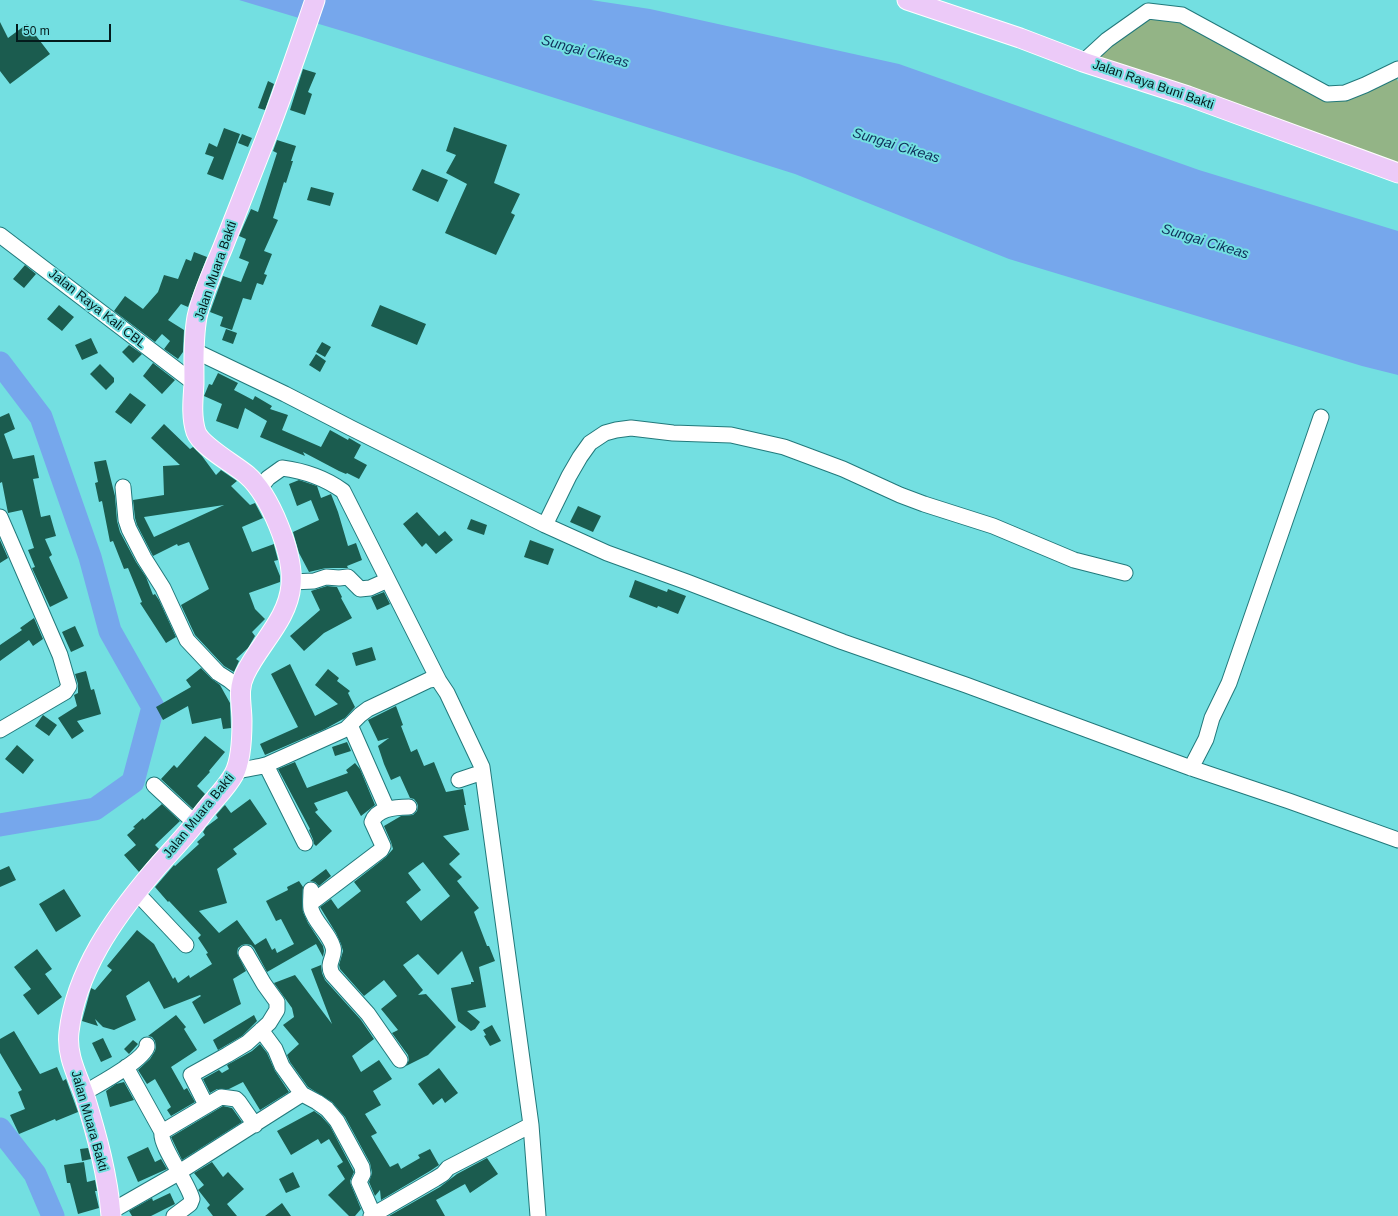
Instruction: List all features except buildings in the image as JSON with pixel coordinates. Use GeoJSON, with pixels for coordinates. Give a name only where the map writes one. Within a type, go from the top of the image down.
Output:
{"type":"FeatureCollection","features":[{"type":"Feature","properties":{"kind":"main road","name":"Jalan Muara Bakti"},"geometry":{"type":"LineString","coordinates":[[111,1214],[110,1200],[100,1152],[84,1093],[70,1054],[68,1042],[69,1030],[74,1009],[84,976],[104,938],[136,892],[196,824],[236,772],[240,755],[242,721],[240,689],[243,677],[278,621],[288,599],[292,582],[285,544],[269,503],[260,488],[248,476],[197,436],[194,424],[193,350],[198,314],[211,277],[278,107],[315,0]]}},
{"type":"Feature","properties":{"kind":"main road","name":"Jalan Raya Buni Bakti"},"geometry":{"type":"LineString","coordinates":[[907,0],[1020,38],[1083,62],[1188,96],[1398,172]]}},
{"type":"Feature","properties":{"kind":"street"},"geometry":{"type":"LineString","coordinates":[[1083,62],[1107,40],[1148,12],[1182,16],[1327,94],[1345,93],[1398,69]]}},
{"type":"Feature","properties":{"kind":"street","name":"Jalan Raya Kali CBL"},"geometry":{"type":"LineString","coordinates":[[0,235],[193,392]]}},
{"type":"Feature","properties":{"kind":"street"},"geometry":{"type":"LineString","coordinates":[[193,350],[286,394],[358,432],[545,525],[607,553],[843,642],[966,685],[1190,768],[1398,840]]}},
{"type":"Feature","properties":{"kind":"street"},"geometry":{"type":"LineString","coordinates":[[1190,768],[1206,740],[1219,701],[1229,683],[1321,417]]}},
{"type":"Feature","properties":{"kind":"street"},"geometry":{"type":"LineString","coordinates":[[545,525],[568,476],[580,457],[590,443],[605,433],[632,428],[673,433],[731,435],[792,450],[843,469],[900,495],[993,526],[1074,560],[1125,573]]}},
{"type":"Feature","properties":{"kind":"street"},"geometry":{"type":"LineString","coordinates":[[260,488],[268,478],[282,468],[319,477],[343,491],[439,681],[447,693],[482,767],[531,1124],[538,1216]]}},
{"type":"Feature","properties":{"kind":"street"},"geometry":{"type":"LineString","coordinates":[[123,487],[126,520],[129,530],[144,558],[164,588],[186,640],[218,673],[240,689]]}},
{"type":"Feature","properties":{"kind":"street"},"geometry":{"type":"LineString","coordinates":[[0,517],[60,654],[69,686],[65,692],[0,730]]}},
{"type":"Feature","properties":{"kind":"street"},"geometry":{"type":"LineString","coordinates":[[292,582],[314,581],[326,577],[348,578],[360,588],[370,588],[388,580]]}},
{"type":"Feature","properties":{"kind":"street"},"geometry":{"type":"LineString","coordinates":[[236,772],[246,768],[255,768],[266,765],[346,729],[368,709],[429,680],[439,681]]}},
{"type":"Feature","properties":{"kind":"street"},"geometry":{"type":"LineString","coordinates":[[350,725],[387,809]]}},
{"type":"Feature","properties":{"kind":"street"},"geometry":{"type":"LineString","coordinates":[[266,765],[305,843]]}},
{"type":"Feature","properties":{"kind":"street"},"geometry":{"type":"LineString","coordinates":[[459,780],[482,771]]}},
{"type":"Feature","properties":{"kind":"street"},"geometry":{"type":"LineString","coordinates":[[154,785],[196,824]]}},
{"type":"Feature","properties":{"kind":"street"},"geometry":{"type":"LineString","coordinates":[[400,1060],[368,1014],[332,974],[329,966],[334,950],[332,941],[311,909],[311,897],[381,850],[383,846],[382,842],[372,822],[373,819],[387,809],[409,807]]}},
{"type":"Feature","properties":{"kind":"street"},"geometry":{"type":"LineString","coordinates":[[136,892],[186,945]]}},
{"type":"Feature","properties":{"kind":"street"},"geometry":{"type":"LineString","coordinates":[[206,1105],[190,1075],[247,1043],[269,1022],[277,1010],[277,1002],[264,984],[246,953]]}},
{"type":"Feature","properties":{"kind":"street"},"geometry":{"type":"LineString","coordinates":[[261,1030],[275,1049],[282,1066],[302,1094],[318,1102],[327,1109],[337,1121],[362,1167],[363,1174],[359,1182],[373,1216],[443,1174],[448,1168],[531,1124]]}},
{"type":"Feature","properties":{"kind":"street"},"geometry":{"type":"LineString","coordinates":[[84,1093],[126,1067],[145,1053],[147,1047],[146,1045]]}},
{"type":"Feature","properties":{"kind":"street"},"geometry":{"type":"LineString","coordinates":[[126,1067],[162,1132],[161,1136],[166,1148],[180,1171],[192,1199],[190,1204],[174,1216]]}},
{"type":"Feature","properties":{"kind":"street"},"geometry":{"type":"LineString","coordinates":[[111,1214],[302,1094]]}},
{"type":"Feature","properties":{"kind":"street"},"geometry":{"type":"LineString","coordinates":[[162,1132],[221,1097],[236,1099],[254,1125]]}},
{"type":"Feature","properties":{"kind":"green space"},"geometry":{"type":"Polygon","coordinates":[[[1148,11],[1182,15],[1327,94],[1395,71],[1398,82],[1398,172],[1083,62],[1148,11]]]}},
{"type":"Feature","properties":{"kind":"water","name":"Sungai Cikeas"},"geometry":{"type":"Polygon","coordinates":[[[239,0],[591,0],[650,9],[899,64],[1199,170],[1398,231],[1398,375],[1362,366],[1009,259],[795,174],[359,36],[239,0]]]}},
{"type":"Feature","properties":{"kind":"waterway"},"geometry":{"type":"LineString","coordinates":[[0,363],[41,417],[90,557],[110,631],[153,707],[133,782],[95,809],[0,825]]}},
{"type":"Feature","properties":{"kind":"waterway"},"geometry":{"type":"LineString","coordinates":[[0,1129],[35,1174],[53,1216]]}}]}
